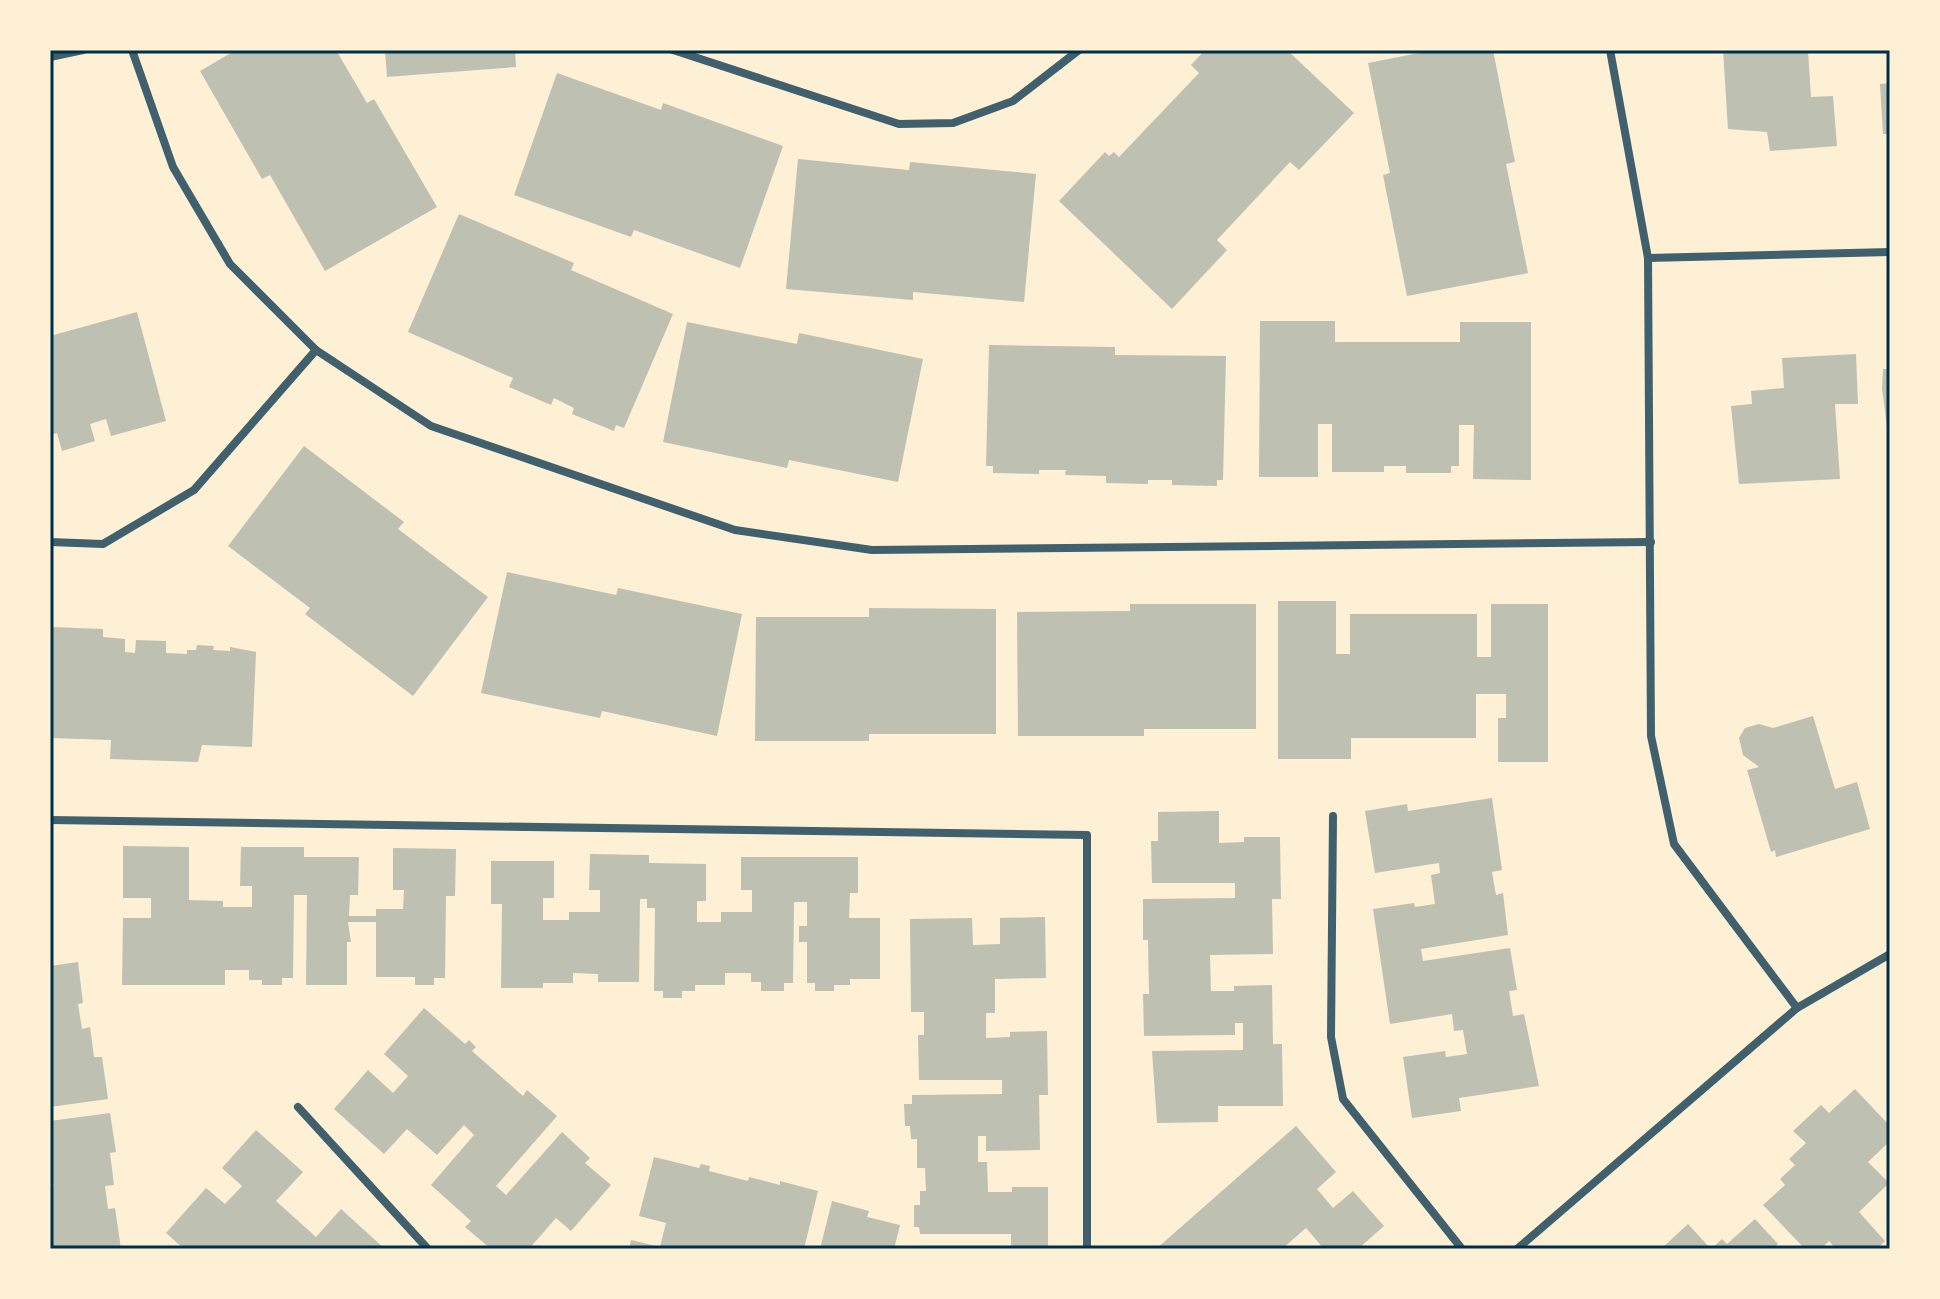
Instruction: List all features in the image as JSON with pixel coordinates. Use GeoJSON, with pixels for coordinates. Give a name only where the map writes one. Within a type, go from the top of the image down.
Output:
{"type":"FeatureCollection","features":[{"type":"Feature","properties":{"kind":"street"},"geometry":{"type":"LineString","coordinates":[[50,57],[83,50]]}},
{"type":"Feature","properties":{"kind":"street"},"geometry":{"type":"LineString","coordinates":[[132,50],[173,167],[230,264],[316,350],[431,426],[735,530],[872,550],[1651,542]]}},
{"type":"Feature","properties":{"kind":"street"},"geometry":{"type":"LineString","coordinates":[[673,50],[899,124],[953,123],[1013,101],[1079,50]]}},
{"type":"Feature","properties":{"kind":"street"},"geometry":{"type":"LineString","coordinates":[[1610,50],[1648,258],[1651,736],[1674,844],[1797,1008]]}},
{"type":"Feature","properties":{"kind":"street"},"geometry":{"type":"LineString","coordinates":[[1648,258],[1890,252]]}},
{"type":"Feature","properties":{"kind":"street"},"geometry":{"type":"LineString","coordinates":[[50,542],[103,544],[194,490],[316,350]]}},
{"type":"Feature","properties":{"kind":"street"},"geometry":{"type":"LineString","coordinates":[[1333,816],[1331,1037],[1343,1099],[1462,1249]]}},
{"type":"Feature","properties":{"kind":"street"},"geometry":{"type":"LineString","coordinates":[[50,820],[1087,835],[1087,1249]]}},
{"type":"Feature","properties":{"kind":"street"},"geometry":{"type":"LineString","coordinates":[[1517,1249],[1797,1008],[1890,954]]}},
{"type":"Feature","properties":{"kind":"street"},"geometry":{"type":"LineString","coordinates":[[298,1107],[428,1249]]}},
{"type":"Feature","properties":{"kind":"building"},"geometry":{"type":"Polygon","coordinates":[[[236,50],[336,50],[367,103],[374,99],[437,207],[325,271],[270,175],[262,179],[200,71],[236,50]]]}},
{"type":"Feature","properties":{"kind":"building"},"geometry":{"type":"Polygon","coordinates":[[[385,50],[515,50],[516,67],[387,77],[385,50]]]}},
{"type":"Feature","properties":{"kind":"building"},"geometry":{"type":"Polygon","coordinates":[[[1205,50],[1287,50],[1354,113],[1299,170],[1290,162],[1217,240],[1227,250],[1172,309],[1059,201],[1105,152],[1109,156],[1114,152],[1119,157],[1199,73],[1191,65],[1205,50]]]}},
{"type":"Feature","properties":{"kind":"building"},"geometry":{"type":"Polygon","coordinates":[[[1434,50],[1493,50],[1515,162],[1506,164],[1528,273],[1407,296],[1383,175],[1390,173],[1368,63],[1434,50]]]}},
{"type":"Feature","properties":{"kind":"building"},"geometry":{"type":"Polygon","coordinates":[[[1723,50],[1808,50],[1811,97],[1833,96],[1837,146],[1770,151],[1767,132],[1728,129],[1723,50]]]}},
{"type":"Feature","properties":{"kind":"building"},"geometry":{"type":"Polygon","coordinates":[[[557,73],[661,110],[663,103],[783,146],[740,268],[634,230],[631,237],[514,195],[557,73]]]}},
{"type":"Feature","properties":{"kind":"building"},"geometry":{"type":"Polygon","coordinates":[[[1890,83],[1890,134],[1883,134],[1880,84],[1890,83]]]}},
{"type":"Feature","properties":{"kind":"building"},"geometry":{"type":"Polygon","coordinates":[[[798,159],[909,170],[910,162],[1036,174],[1024,302],[913,292],[913,300],[786,289],[798,159]]]}},
{"type":"Feature","properties":{"kind":"building"},"geometry":{"type":"Polygon","coordinates":[[[459,214],[574,263],[571,270],[673,314],[624,428],[616,425],[614,431],[572,414],[574,408],[554,398],[551,405],[509,387],[513,378],[408,332],[459,214]]]}},
{"type":"Feature","properties":{"kind":"building"},"geometry":{"type":"Polygon","coordinates":[[[137,312],[166,421],[111,436],[106,419],[90,424],[95,441],[62,451],[57,433],[50,435],[50,336],[137,312]]]}},
{"type":"Feature","properties":{"kind":"building"},"geometry":{"type":"Polygon","coordinates":[[[1260,321],[1335,321],[1335,342],[1460,342],[1460,322],[1531,322],[1531,480],[1473,479],[1474,425],[1459,425],[1459,466],[1451,466],[1451,473],[1406,473],[1406,466],[1384,466],[1384,472],[1332,472],[1332,424],[1318,424],[1318,477],[1259,477],[1260,321]]]}},
{"type":"Feature","properties":{"kind":"building"},"geometry":{"type":"Polygon","coordinates":[[[687,322],[797,344],[799,333],[923,359],[898,482],[789,460],[787,468],[663,442],[687,322]]]}},
{"type":"Feature","properties":{"kind":"building"},"geometry":{"type":"Polygon","coordinates":[[[989,345],[1115,347],[1115,355],[1226,356],[1223,480],[1217,480],[1217,486],[1172,485],[1172,480],[1148,480],[1148,484],[1106,483],[1106,476],[1065,475],[1066,470],[1039,470],[1039,474],[993,473],[993,466],[986,466],[989,345]]]}},
{"type":"Feature","properties":{"kind":"building"},"geometry":{"type":"Polygon","coordinates":[[[1856,354],[1858,404],[1835,404],[1840,479],[1739,484],[1731,406],[1752,404],[1751,391],[1784,388],[1782,358],[1856,354]]]}},
{"type":"Feature","properties":{"kind":"building"},"geometry":{"type":"Polygon","coordinates":[[[1883,369],[1890,369],[1890,451],[1882,388],[1883,369]]]}},
{"type":"Feature","properties":{"kind":"building"},"geometry":{"type":"Polygon","coordinates":[[[304,446],[404,522],[398,529],[488,597],[413,696],[305,614],[310,608],[228,546],[304,446]]]}},
{"type":"Feature","properties":{"kind":"building"},"geometry":{"type":"Polygon","coordinates":[[[507,572],[616,595],[618,588],[742,614],[717,736],[602,711],[600,718],[481,693],[507,572]]]}},
{"type":"Feature","properties":{"kind":"building"},"geometry":{"type":"Polygon","coordinates":[[[1278,601],[1336,601],[1336,654],[1350,654],[1350,614],[1477,614],[1477,657],[1491,657],[1491,604],[1548,604],[1548,762],[1498,762],[1498,718],[1506,718],[1506,694],[1476,694],[1476,738],[1351,738],[1351,759],[1278,759],[1278,601]]]}},
{"type":"Feature","properties":{"kind":"building"},"geometry":{"type":"Polygon","coordinates":[[[1130,604],[1256,604],[1256,729],[1144,729],[1144,736],[1018,736],[1017,612],[1130,611],[1130,604]]]}},
{"type":"Feature","properties":{"kind":"building"},"geometry":{"type":"Polygon","coordinates":[[[869,608],[996,609],[996,734],[869,734],[869,741],[755,741],[756,617],[869,617],[869,608]]]}},
{"type":"Feature","properties":{"kind":"building"},"geometry":{"type":"Polygon","coordinates":[[[51,627],[103,629],[103,637],[125,639],[125,652],[135,653],[136,640],[166,641],[166,653],[187,654],[187,650],[196,650],[197,645],[214,646],[213,650],[230,651],[230,647],[256,652],[252,747],[202,745],[198,762],[110,759],[111,740],[50,738],[51,627]]]}},
{"type":"Feature","properties":{"kind":"building"},"geometry":{"type":"Polygon","coordinates":[[[1813,716],[1835,789],[1857,782],[1870,829],[1776,857],[1775,850],[1771,852],[1747,770],[1759,767],[1743,755],[1739,738],[1745,728],[1759,724],[1773,728],[1813,716]]]}},
{"type":"Feature","properties":{"kind":"building"},"geometry":{"type":"Polygon","coordinates":[[[1492,798],[1502,870],[1492,872],[1496,895],[1503,893],[1508,935],[1421,949],[1423,961],[1510,948],[1517,990],[1509,991],[1513,1016],[1524,1014],[1539,1086],[1459,1098],[1461,1111],[1412,1118],[1403,1057],[1445,1051],[1446,1057],[1467,1054],[1463,1030],[1454,1031],[1452,1014],[1390,1024],[1373,909],[1414,903],[1415,907],[1435,904],[1431,875],[1440,873],[1439,863],[1375,873],[1365,811],[1407,804],[1408,811],[1492,798]]]}},
{"type":"Feature","properties":{"kind":"building"},"geometry":{"type":"Polygon","coordinates":[[[1219,811],[1219,843],[1244,842],[1244,837],[1280,837],[1281,899],[1272,899],[1273,954],[1210,955],[1211,991],[1234,991],[1234,986],[1272,985],[1273,1044],[1282,1044],[1283,1106],[1218,1106],[1218,1122],[1157,1123],[1152,1051],[1243,1050],[1243,1023],[1235,1023],[1235,1035],[1144,1036],[1143,994],[1149,994],[1148,940],[1143,940],[1143,899],[1235,898],[1235,883],[1152,883],[1151,841],[1158,841],[1158,812],[1219,811]]]}},
{"type":"Feature","properties":{"kind":"building"},"geometry":{"type":"Polygon","coordinates":[[[123,846],[189,847],[189,900],[223,901],[223,907],[252,907],[252,886],[240,886],[241,847],[304,847],[304,857],[359,857],[358,895],[350,895],[349,916],[376,916],[376,909],[403,909],[404,890],[393,890],[393,848],[456,849],[455,896],[446,896],[445,978],[434,978],[434,985],[415,985],[415,977],[376,977],[376,922],[348,922],[351,942],[347,942],[347,985],[306,985],[307,895],[294,895],[293,978],[282,978],[282,985],[262,985],[262,980],[249,980],[249,970],[225,970],[225,985],[122,985],[123,918],[151,918],[151,898],[123,898],[123,846]]]}},
{"type":"Feature","properties":{"kind":"building"},"geometry":{"type":"Polygon","coordinates":[[[590,854],[649,855],[649,863],[706,864],[706,901],[697,901],[697,922],[721,922],[721,912],[752,912],[752,890],[741,890],[741,857],[858,857],[858,893],[850,893],[849,918],[880,918],[880,979],[850,979],[850,985],[834,985],[834,991],[815,991],[815,983],[807,983],[807,942],[799,942],[799,926],[807,926],[807,902],[794,902],[793,983],[784,983],[784,991],[761,991],[761,982],[751,982],[751,973],[725,973],[725,985],[695,985],[695,991],[682,991],[682,998],[663,998],[663,991],[654,991],[655,908],[647,908],[647,899],[640,899],[639,982],[598,982],[598,974],[573,973],[573,983],[543,983],[543,988],[501,988],[502,904],[491,904],[491,861],[554,861],[554,898],[543,898],[543,920],[569,920],[569,912],[600,912],[600,890],[589,890],[590,854]]]}},
{"type":"Feature","properties":{"kind":"building"},"geometry":{"type":"Polygon","coordinates":[[[1045,917],[1046,978],[995,979],[995,1013],[986,1013],[986,1038],[1010,1037],[1010,1032],[1047,1031],[1048,1095],[1039,1095],[1040,1150],[986,1151],[986,1136],[978,1136],[978,1162],[987,1162],[988,1192],[1012,1192],[1012,1187],[1048,1187],[1048,1249],[963,1249],[1011,1246],[1011,1234],[920,1234],[919,1227],[914,1227],[914,1205],[920,1205],[920,1191],[926,1191],[925,1168],[917,1168],[917,1139],[911,1139],[910,1126],[905,1126],[904,1104],[912,1104],[912,1095],[1002,1094],[1002,1080],[919,1080],[918,1035],[924,1035],[924,1012],[911,1012],[910,919],[972,918],[973,945],[1000,944],[1000,918],[1045,917]]]}},
{"type":"Feature","properties":{"kind":"building"},"geometry":{"type":"Polygon","coordinates":[[[78,962],[83,1003],[78,1004],[82,1029],[90,1027],[94,1057],[102,1057],[108,1099],[50,1107],[50,966],[78,962]]]}},
{"type":"Feature","properties":{"kind":"building"},"geometry":{"type":"Polygon","coordinates":[[[424,1008],[465,1044],[469,1040],[476,1047],[472,1051],[523,1096],[527,1090],[557,1116],[496,1186],[506,1195],[562,1132],[590,1158],[585,1163],[611,1185],[571,1231],[556,1218],[529,1249],[491,1249],[465,1227],[471,1221],[431,1185],[474,1135],[464,1125],[437,1155],[407,1129],[384,1154],[334,1109],[368,1070],[393,1093],[408,1076],[384,1054],[424,1008]]]}},
{"type":"Feature","properties":{"kind":"building"},"geometry":{"type":"Polygon","coordinates":[[[1855,1089],[1890,1126],[1890,1141],[1868,1162],[1889,1183],[1859,1212],[1885,1241],[1877,1249],[1836,1249],[1829,1241],[1821,1249],[1805,1249],[1763,1205],[1785,1185],[1780,1179],[1795,1165],[1789,1159],[1806,1143],[1793,1131],[1821,1105],[1829,1113],[1855,1089]]]}},
{"type":"Feature","properties":{"kind":"building"},"geometry":{"type":"Polygon","coordinates":[[[110,1113],[116,1152],[110,1153],[114,1185],[105,1186],[108,1209],[115,1208],[121,1249],[50,1249],[50,1187],[54,1186],[50,1176],[50,1121],[110,1113]]]}},
{"type":"Feature","properties":{"kind":"building"},"geometry":{"type":"Polygon","coordinates":[[[1296,1126],[1336,1172],[1317,1189],[1333,1208],[1353,1191],[1384,1226],[1358,1249],[1324,1249],[1306,1228],[1282,1249],[1156,1249],[1296,1126]]]}},
{"type":"Feature","properties":{"kind":"building"},"geometry":{"type":"Polygon","coordinates":[[[256,1130],[303,1172],[276,1201],[316,1237],[341,1209],[385,1249],[184,1249],[166,1233],[206,1188],[225,1204],[242,1186],[222,1168],[256,1130]]]}},
{"type":"Feature","properties":{"kind":"building"},"geometry":{"type":"Polygon","coordinates":[[[654,1157],[699,1168],[701,1164],[710,1166],[709,1171],[748,1181],[749,1177],[780,1185],[780,1181],[818,1191],[804,1249],[629,1249],[631,1240],[660,1247],[666,1223],[639,1216],[654,1157]]]}},
{"type":"Feature","properties":{"kind":"building"},"geometry":{"type":"Polygon","coordinates":[[[832,1201],[869,1211],[867,1217],[900,1225],[894,1249],[820,1249],[832,1201]]]}},
{"type":"Feature","properties":{"kind":"building"},"geometry":{"type":"Polygon","coordinates":[[[1755,1219],[1778,1244],[1772,1249],[1711,1249],[1722,1239],[1727,1244],[1755,1219]]]}},
{"type":"Feature","properties":{"kind":"building"},"geometry":{"type":"Polygon","coordinates":[[[1688,1224],[1711,1249],[1661,1249],[1688,1224]]]}}]}
